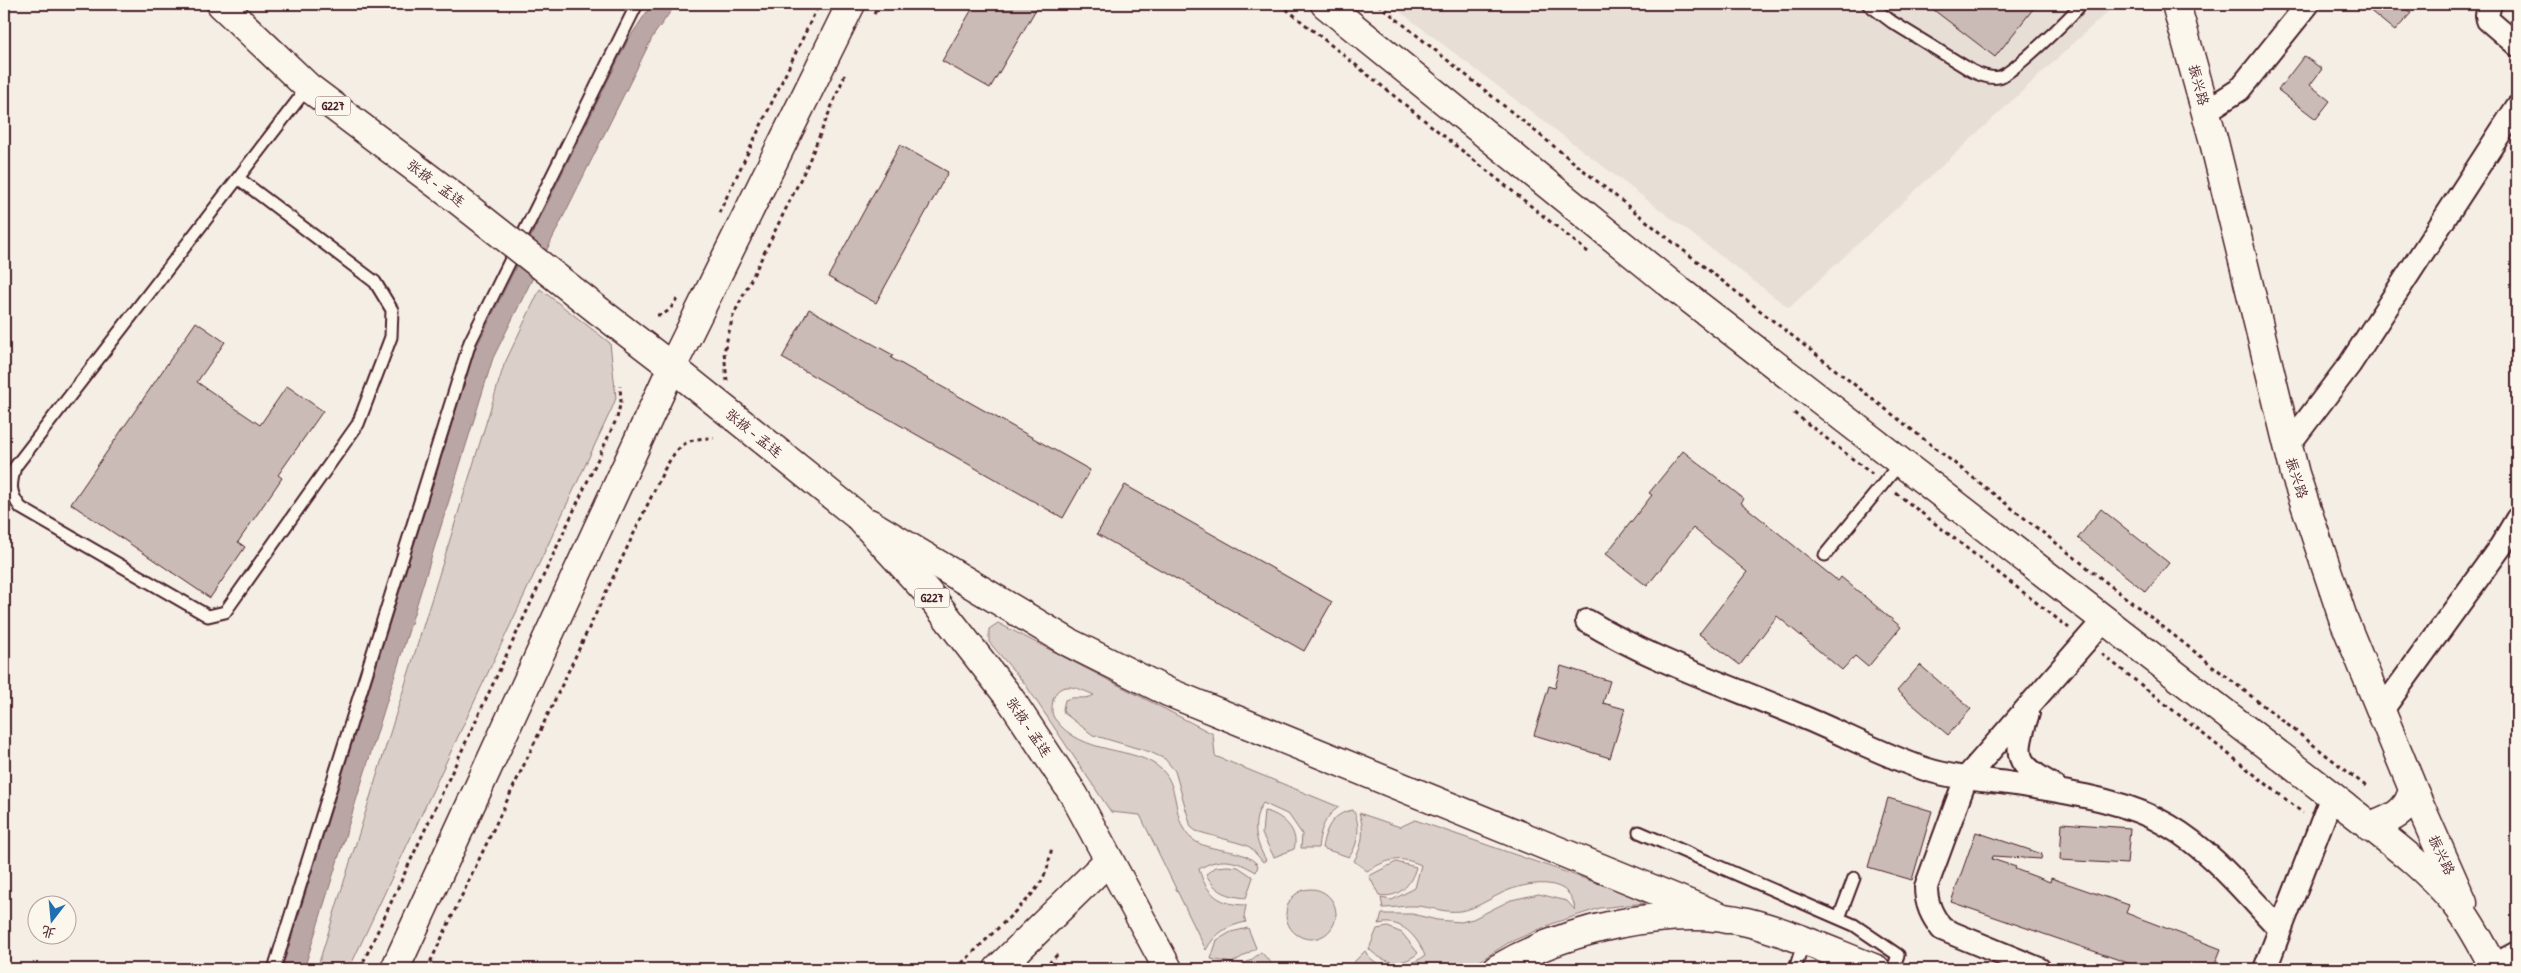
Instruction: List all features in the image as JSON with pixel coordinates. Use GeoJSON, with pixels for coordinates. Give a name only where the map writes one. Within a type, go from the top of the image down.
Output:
{"type":"FeatureCollection","features":[{"type":"Feature","properties":{"kind":"main road","name":"张掖 - 孟连"},"geometry":{"type":"LineString","coordinates":[[221,4],[308,87],[454,197],[859,516],[928,593],[1009,697],[1074,796],[1168,969]]}},
{"type":"Feature","properties":{"kind":"main road"},"geometry":{"type":"LineString","coordinates":[[1325,4],[1668,282],[2370,826],[2427,874],[2455,903],[2476,932],[2494,968]]}},
{"type":"Feature","properties":{"kind":"main road","name":"振兴路"},"geometry":{"type":"LineString","coordinates":[[2176,4],[2206,111],[2287,447],[2333,591],[2413,789],[2476,932]]}},
{"type":"Feature","properties":{"kind":"main road"},"geometry":{"type":"LineString","coordinates":[[395,969],[672,367],[861,13]]}},
{"type":"Feature","properties":{"kind":"main road"},"geometry":{"type":"LineString","coordinates":[[859,516],[1068,642],[1159,688],[1726,919]]}},
{"type":"Feature","properties":{"kind":"main road"},"geometry":{"type":"LineString","coordinates":[[2370,826],[2392,818],[2404,809],[2410,800],[2413,789]]}},
{"type":"Feature","properties":{"kind":"main road"},"geometry":{"type":"LineString","coordinates":[[998,969],[1108,860]]}},
{"type":"Feature","properties":{"kind":"main road"},"geometry":{"type":"LineString","coordinates":[[1497,969],[1546,944],[1584,931],[1624,923],[1695,916],[1726,919],[1770,929],[1876,969]]}},
{"type":"Feature","properties":{"kind":"street"},"geometry":{"type":"LineString","coordinates":[[2206,111],[2239,90],[2308,4]]}},
{"type":"Feature","properties":{"kind":"street"},"geometry":{"type":"LineString","coordinates":[[2490,4],[2486,15],[2488,20],[2517,45]]}},
{"type":"Feature","properties":{"kind":"street"},"geometry":{"type":"LineString","coordinates":[[2287,447],[2350,364],[2517,107]]}},
{"type":"Feature","properties":{"kind":"street"},"geometry":{"type":"LineString","coordinates":[[2382,710],[2517,519]]}},
{"type":"Feature","properties":{"kind":"street"},"geometry":{"type":"LineString","coordinates":[[2039,969],[1942,929],[1933,918],[1929,908],[1926,887],[1966,778],[2104,620]]}},
{"type":"Feature","properties":{"kind":"street"},"geometry":{"type":"LineString","coordinates":[[1587,621],[1641,652],[1802,716],[1924,769],[1966,778],[2066,792],[2118,804],[2169,826],[2189,839],[2219,866],[2280,929]]}},
{"type":"Feature","properties":{"kind":"street"},"geometry":{"type":"LineString","coordinates":[[2030,707],[2021,735],[2020,760],[2031,772],[2066,792]]}},
{"type":"Feature","properties":{"kind":"street"},"geometry":{"type":"LineString","coordinates":[[2265,969],[2332,796]]}},
{"type":"Feature","properties":{"kind":"street"},"geometry":{"type":"LineString","coordinates":[[2494,968],[2517,953]]}},
{"type":"Feature","properties":{"kind":"lane"},"geometry":{"type":"LineString","coordinates":[[274,969],[470,342],[637,4]]}},
{"type":"Feature","properties":{"kind":"lane"},"geometry":{"type":"LineString","coordinates":[[1868,4],[1892,22],[1972,71],[1986,77],[1999,77],[2018,64],[2081,4]]}},
{"type":"Feature","properties":{"kind":"lane"},"geometry":{"type":"LineString","coordinates":[[238,178],[375,282],[392,310],[391,337],[358,424],[225,612],[208,616],[21,508],[12,497],[10,486],[15,467],[308,87]]}},
{"type":"Feature","properties":{"kind":"lane"},"geometry":{"type":"LineString","coordinates":[[1825,555],[1901,462]]}},
{"type":"Feature","properties":{"kind":"lane"},"geometry":{"type":"LineString","coordinates":[[1639,832],[1854,925],[1898,955],[1893,969]]}},
{"type":"Feature","properties":{"kind":"lane"},"geometry":{"type":"LineString","coordinates":[[1839,918],[1854,878]]}},
{"type":"Feature","properties":{"kind":"lane"},"geometry":{"type":"LineString","coordinates":[[1795,969],[1804,941]]}},
{"type":"Feature","properties":{"kind":"path"},"geometry":{"type":"LineString","coordinates":[[718,214],[819,4]]}},
{"type":"Feature","properties":{"kind":"path"},"geometry":{"type":"LineString","coordinates":[[861,13],[880,4]]}},
{"type":"Feature","properties":{"kind":"path"},"geometry":{"type":"LineString","coordinates":[[1280,4],[1588,252]]}},
{"type":"Feature","properties":{"kind":"path"},"geometry":{"type":"LineString","coordinates":[[1378,4],[1660,232],[2367,787]]}},
{"type":"Feature","properties":{"kind":"path"},"geometry":{"type":"LineString","coordinates":[[727,382],[724,352],[732,316],[806,168],[834,106],[849,64]]}},
{"type":"Feature","properties":{"kind":"path"},"geometry":{"type":"LineString","coordinates":[[657,315],[662,315],[672,307],[681,291]]}},
{"type":"Feature","properties":{"kind":"path"},"geometry":{"type":"LineString","coordinates":[[360,969],[617,418],[621,401],[620,386]]}},
{"type":"Feature","properties":{"kind":"path"},"geometry":{"type":"LineString","coordinates":[[1792,411],[2075,633]]}},
{"type":"Feature","properties":{"kind":"path"},"geometry":{"type":"LineString","coordinates":[[427,969],[664,470],[672,456],[687,440],[714,438]]}},
{"type":"Feature","properties":{"kind":"path"},"geometry":{"type":"LineString","coordinates":[[2101,653],[2305,815]]}},
{"type":"Feature","properties":{"kind":"path"},"geometry":{"type":"LineString","coordinates":[[956,969],[1040,884],[1048,870],[1052,847]]}},
{"type":"Feature","properties":{"kind":"path"},"geometry":{"type":"LineString","coordinates":[[1043,969],[1058,954]]}},
{"type":"Feature","properties":{"kind":"shaded area"},"geometry":{"type":"Polygon","coordinates":[[[652,4],[676,4],[653,36],[493,358],[304,969],[282,969],[475,350],[628,40],[652,4]]]}},
{"type":"Feature","properties":{"kind":"shaded area"},"geometry":{"type":"Polygon","coordinates":[[[1390,4],[2116,4],[1789,308],[1390,4]]]}},
{"type":"Feature","properties":{"kind":"shaded area"},"geometry":{"type":"Polygon","coordinates":[[[540,289],[610,343],[616,398],[349,969],[317,969],[504,365],[540,289]]]}},
{"type":"Feature","properties":{"kind":"shaded area"},"geometry":{"type":"Polygon","coordinates":[[[998,623],[1213,734],[1215,756],[1339,807],[1326,820],[1318,848],[1301,848],[1302,834],[1289,815],[1263,803],[1257,817],[1256,832],[1259,846],[1266,860],[1263,862],[1246,845],[1196,831],[1191,827],[1175,771],[1165,759],[1150,752],[1093,735],[1064,713],[1063,709],[1065,700],[1087,698],[1094,695],[1076,688],[1065,687],[1060,689],[1053,700],[1052,711],[1054,718],[1066,731],[1094,745],[1151,762],[1168,777],[1181,824],[1185,832],[1192,839],[1208,847],[1243,855],[1258,865],[1256,872],[1235,862],[1228,861],[1214,862],[1199,869],[1206,885],[1215,896],[1229,903],[1246,905],[1244,917],[1246,922],[1222,931],[1213,939],[1206,950],[1140,815],[1111,812],[1025,684],[989,642],[989,629],[998,623]]]}},
{"type":"Feature","properties":{"kind":"shaded area"},"geometry":{"type":"Polygon","coordinates":[[[1353,810],[1356,816],[1358,834],[1355,846],[1349,857],[1322,848],[1325,835],[1331,823],[1340,815],[1353,810]]]}},
{"type":"Feature","properties":{"kind":"shaded area"},"geometry":{"type":"Polygon","coordinates":[[[1264,811],[1270,812],[1282,819],[1291,829],[1294,835],[1294,849],[1274,857],[1262,834],[1264,811]]]}},
{"type":"Feature","properties":{"kind":"shaded area"},"geometry":{"type":"Polygon","coordinates":[[[1359,813],[1400,827],[1415,820],[1623,892],[1645,903],[1600,908],[1554,923],[1508,943],[1467,969],[1356,969],[1350,966],[1365,951],[1377,963],[1393,966],[1410,963],[1425,956],[1418,942],[1401,926],[1387,923],[1379,924],[1382,914],[1412,914],[1437,920],[1461,922],[1473,919],[1511,900],[1539,894],[1567,901],[1575,910],[1572,899],[1567,892],[1550,884],[1529,885],[1509,890],[1473,908],[1460,911],[1413,906],[1383,908],[1381,898],[1392,900],[1415,888],[1421,865],[1406,860],[1393,860],[1367,871],[1354,861],[1362,837],[1359,813]]]}},
{"type":"Feature","properties":{"kind":"shaded area"},"geometry":{"type":"Polygon","coordinates":[[[1396,862],[1416,867],[1411,880],[1398,893],[1386,896],[1379,895],[1369,876],[1396,862]]]}},
{"type":"Feature","properties":{"kind":"shaded area"},"geometry":{"type":"Polygon","coordinates":[[[1216,867],[1238,867],[1253,877],[1246,898],[1222,892],[1213,885],[1206,874],[1216,867]]]}},
{"type":"Feature","properties":{"kind":"shaded area"},"geometry":{"type":"Polygon","coordinates":[[[1311,889],[1321,891],[1329,896],[1334,904],[1336,914],[1334,924],[1329,932],[1321,937],[1311,939],[1301,937],[1293,932],[1288,924],[1286,914],[1288,904],[1293,896],[1301,891],[1311,889]]]}},
{"type":"Feature","properties":{"kind":"shaded area"},"geometry":{"type":"Polygon","coordinates":[[[1388,927],[1402,933],[1418,953],[1406,960],[1393,962],[1381,958],[1369,949],[1377,929],[1388,927]]]}},
{"type":"Feature","properties":{"kind":"shaded area"},"geometry":{"type":"Polygon","coordinates":[[[1248,928],[1256,948],[1232,963],[1211,959],[1217,940],[1231,932],[1248,928]]]}},
{"type":"Feature","properties":{"kind":"shaded area"},"geometry":{"type":"Polygon","coordinates":[[[1261,952],[1274,966],[1271,969],[1216,969],[1213,965],[1227,968],[1239,966],[1250,961],[1261,952]]]}},
{"type":"Feature","properties":{"kind":"building"},"geometry":{"type":"Polygon","coordinates":[[[975,4],[1039,4],[990,88],[942,61],[975,4]]]}},
{"type":"Feature","properties":{"kind":"building"},"geometry":{"type":"Polygon","coordinates":[[[1926,4],[2037,4],[1995,57],[1926,4]]]}},
{"type":"Feature","properties":{"kind":"building"},"geometry":{"type":"Polygon","coordinates":[[[2362,4],[2400,4],[2411,13],[2395,31],[2362,4]]]}},
{"type":"Feature","properties":{"kind":"building"},"geometry":{"type":"Polygon","coordinates":[[[2304,56],[2322,69],[2310,85],[2330,101],[2316,119],[2278,90],[2304,56]]]}},
{"type":"Feature","properties":{"kind":"building"},"geometry":{"type":"Polygon","coordinates":[[[900,145],[948,172],[876,303],[828,277],[900,145]]]}},
{"type":"Feature","properties":{"kind":"building"},"geometry":{"type":"Polygon","coordinates":[[[809,309],[893,355],[891,358],[1090,470],[1063,518],[782,358],[809,309]]]}},
{"type":"Feature","properties":{"kind":"building"},"geometry":{"type":"Polygon","coordinates":[[[196,322],[225,342],[197,382],[260,425],[287,386],[323,411],[278,475],[282,478],[238,542],[245,547],[210,598],[71,504],[196,322]]]}},
{"type":"Feature","properties":{"kind":"building"},"geometry":{"type":"Polygon","coordinates":[[[1683,451],[1744,499],[1741,503],[1838,581],[1841,577],[1901,627],[1868,667],[1855,656],[1842,670],[1777,616],[1740,665],[1699,634],[1747,572],[1693,528],[1647,586],[1606,554],[1652,495],[1649,493],[1683,451]]]}},
{"type":"Feature","properties":{"kind":"building"},"geometry":{"type":"Polygon","coordinates":[[[1125,485],[1332,602],[1304,651],[1097,534],[1125,485]]]}},
{"type":"Feature","properties":{"kind":"building"},"geometry":{"type":"Polygon","coordinates":[[[2101,509],[2169,563],[2146,592],[2078,538],[2101,509]]]}},
{"type":"Feature","properties":{"kind":"building"},"geometry":{"type":"Polygon","coordinates":[[[1920,665],[1971,709],[1948,735],[1897,691],[1920,665]]]}},
{"type":"Feature","properties":{"kind":"building"},"geometry":{"type":"Polygon","coordinates":[[[1561,666],[1610,681],[1603,703],[1625,709],[1610,758],[1534,735],[1549,686],[1555,688],[1561,666]]]}},
{"type":"Feature","properties":{"kind":"building"},"geometry":{"type":"Polygon","coordinates":[[[1888,798],[1932,811],[1912,880],[1868,867],[1888,798]]]}},
{"type":"Feature","properties":{"kind":"building"},"geometry":{"type":"Polygon","coordinates":[[[2062,823],[2130,828],[2127,864],[2060,860],[2062,823]]]}},
{"type":"Feature","properties":{"kind":"building"},"geometry":{"type":"Polygon","coordinates":[[[1976,832],[2042,854],[2041,859],[1993,856],[1992,859],[2050,882],[2051,878],[2129,905],[2126,913],[2221,949],[2213,969],[2129,969],[2131,964],[1951,902],[1976,832]]]}}]}
